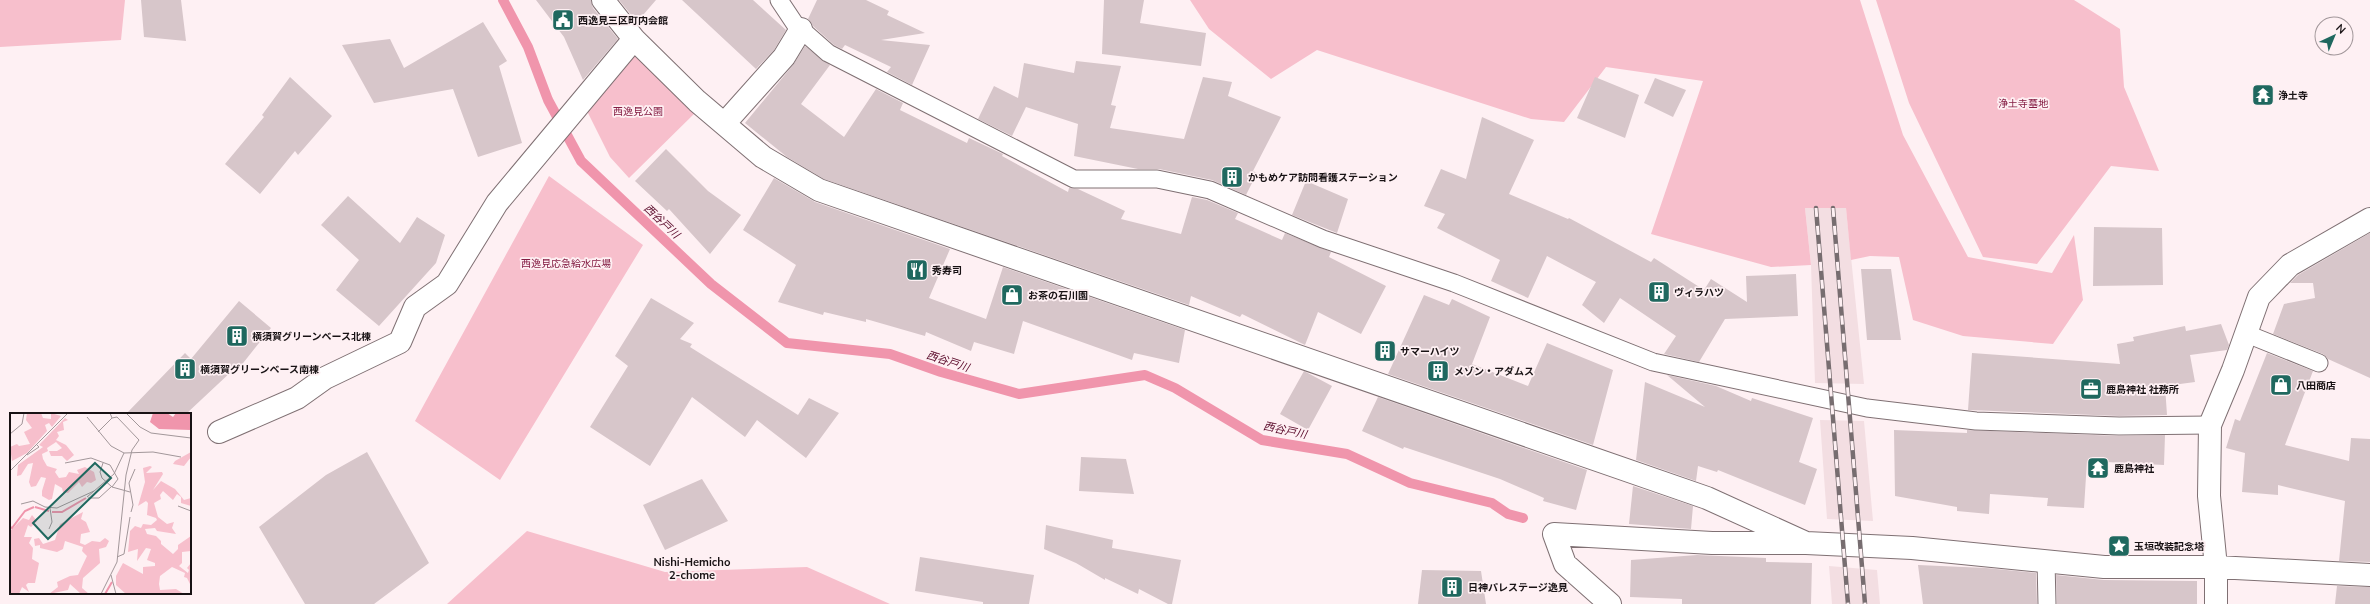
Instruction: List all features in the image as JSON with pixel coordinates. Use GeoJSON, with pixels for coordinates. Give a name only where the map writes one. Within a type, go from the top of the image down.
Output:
{"type":"FeatureCollection","features":[{"type":"Feature","properties":{"kind":"street"},"geometry":{"type":"LineString","coordinates":[[603,0],[634,39],[697,101],[763,157],[818,190],[1707,498],[1806,543]]}},
{"type":"Feature","properties":{"kind":"street"},"geometry":{"type":"LineString","coordinates":[[724,124],[784,57],[801,29]]}},
{"type":"Feature","properties":{"kind":"street"},"geometry":{"type":"LineString","coordinates":[[219,432],[297,398],[326,378],[400,342],[415,307],[447,284],[497,202],[634,39]]}},
{"type":"Feature","properties":{"kind":"street"},"geometry":{"type":"LineString","coordinates":[[2216,604],[2216,567],[2209,496],[2210,425],[2247,334],[2259,297],[2290,265],[2370,219]]}},
{"type":"Feature","properties":{"kind":"street"},"geometry":{"type":"LineString","coordinates":[[1610,604],[1565,564],[1554,534],[1712,543],[1806,543],[1912,548],[2104,566],[2216,567],[2370,575]]}},
{"type":"Feature","properties":{"kind":"lane"},"geometry":{"type":"LineString","coordinates":[[779,0],[795,24],[828,53],[1074,179],[1157,179],[1210,190],[1323,239],[1454,283],[1653,362],[1867,408],[1969,420],[2118,426],[2210,425]]}},
{"type":"Feature","properties":{"kind":"lane"},"geometry":{"type":"LineString","coordinates":[[2247,334],[2319,364]]}},
{"type":"Feature","properties":{"kind":"lane"},"geometry":{"type":"LineString","coordinates":[[2046,561],[2047,604]]}},
{"type":"Feature","properties":{"kind":"shaded area"},"geometry":{"type":"Polygon","coordinates":[[[1805,208],[1846,208],[1864,384],[1815,383],[1811,265],[1805,208]]]}},
{"type":"Feature","properties":{"kind":"shaded area"},"geometry":{"type":"Polygon","coordinates":[[[1820,420],[1864,421],[1873,521],[1827,519],[1820,420]]]}},
{"type":"Feature","properties":{"kind":"shaded area"},"geometry":{"type":"Polygon","coordinates":[[[1829,566],[1877,570],[1880,604],[1832,604],[1829,566]]]}},
{"type":"Feature","properties":{"kind":"green space"},"geometry":{"type":"Polygon","coordinates":[[[0,0],[125,0],[121,40],[0,47],[0,0]]]}},
{"type":"Feature","properties":{"kind":"green space"},"geometry":{"type":"Polygon","coordinates":[[[1190,0],[1860,0],[1903,135],[1968,257],[2052,273],[2074,235],[2083,300],[2053,344],[1963,336],[1913,320],[1899,257],[1870,256],[1851,260],[1846,208],[1805,208],[1811,265],[1771,267],[1651,234],[1703,81],[1606,67],[1564,122],[1531,119],[1317,50],[1271,79],[1209,29],[1190,0]]]}},
{"type":"Feature","properties":{"kind":"green space","name":"浄土寺墓地"},"geometry":{"type":"Polygon","coordinates":[[[1876,0],[2074,0],[2120,29],[2124,87],[2159,171],[2111,166],[2037,264],[1983,257],[1909,103],[1876,0]]]}},
{"type":"Feature","properties":{"kind":"green space","name":"西逸見公園"},"geometry":{"type":"Polygon","coordinates":[[[635,51],[697,111],[629,178],[610,157],[586,109],[635,51]]]}},
{"type":"Feature","properties":{"kind":"green space","name":"西逸見応急給水広場"},"geometry":{"type":"Polygon","coordinates":[[[549,176],[643,245],[500,480],[415,421],[549,176]]]}},
{"type":"Feature","properties":{"kind":"green space"},"geometry":{"type":"Polygon","coordinates":[[[527,531],[665,572],[807,567],[890,604],[447,604],[527,531]]]}},
{"type":"Feature","properties":{"kind":"building"},"geometry":{"type":"Polygon","coordinates":[[[141,0],[181,0],[186,41],[144,37],[141,0]]]}},
{"type":"Feature","properties":{"kind":"building"},"geometry":{"type":"Polygon","coordinates":[[[536,0],[591,0],[593,8],[618,39],[583,80],[564,37],[536,0]]]}},
{"type":"Feature","properties":{"kind":"building"},"geometry":{"type":"Polygon","coordinates":[[[619,0],[656,0],[637,22],[619,0]]]}},
{"type":"Feature","properties":{"kind":"building"},"geometry":{"type":"Polygon","coordinates":[[[682,0],[753,0],[786,30],[774,50],[756,69],[682,0]]]}},
{"type":"Feature","properties":{"kind":"building"},"geometry":{"type":"Polygon","coordinates":[[[817,0],[866,0],[889,11],[887,15],[925,33],[881,40],[930,45],[912,85],[887,72],[891,67],[845,45],[842,49],[834,45],[813,26],[808,19],[817,0]]]}},
{"type":"Feature","properties":{"kind":"building"},"geometry":{"type":"Polygon","coordinates":[[[1104,0],[1144,0],[1140,23],[1206,33],[1201,66],[1102,54],[1104,0]]]}},
{"type":"Feature","properties":{"kind":"building"},"geometry":{"type":"Polygon","coordinates":[[[483,22],[507,61],[499,66],[522,143],[478,157],[453,89],[374,103],[342,45],[390,39],[404,68],[483,22]]]}},
{"type":"Feature","properties":{"kind":"building"},"geometry":{"type":"Polygon","coordinates":[[[805,46],[830,65],[801,104],[844,137],[876,89],[903,103],[900,110],[967,143],[969,138],[1003,154],[1002,156],[1068,192],[1069,188],[1078,189],[1125,211],[1121,219],[1181,234],[1192,197],[1207,200],[1238,213],[1235,219],[1282,240],[1285,233],[1331,252],[1329,257],[1386,286],[1361,334],[1318,312],[1305,345],[1242,314],[1240,317],[1191,296],[1189,305],[824,179],[787,157],[745,123],[793,65],[805,46]]]}},
{"type":"Feature","properties":{"kind":"building"},"geometry":{"type":"Polygon","coordinates":[[[1076,61],[1121,66],[1111,105],[1116,106],[1110,128],[1184,139],[1203,77],[1232,82],[1228,96],[1281,117],[1253,171],[1257,173],[1246,195],[1212,180],[1159,169],[1138,169],[1074,156],[1078,124],[1026,107],[1012,136],[978,119],[994,86],[1018,98],[1024,63],[1074,73],[1076,61]]]}},
{"type":"Feature","properties":{"kind":"building"},"geometry":{"type":"Polygon","coordinates":[[[290,77],[332,116],[298,155],[295,151],[260,194],[225,164],[264,117],[262,115],[290,77]]]}},
{"type":"Feature","properties":{"kind":"building"},"geometry":{"type":"Polygon","coordinates":[[[1595,77],[1639,95],[1625,138],[1577,118],[1595,77]]]}},
{"type":"Feature","properties":{"kind":"building"},"geometry":{"type":"Polygon","coordinates":[[[1655,78],[1686,90],[1673,117],[1644,103],[1655,78]]]}},
{"type":"Feature","properties":{"kind":"building"},"geometry":{"type":"Polygon","coordinates":[[[1482,117],[1534,140],[1509,194],[1568,219],[1569,218],[1651,262],[1654,258],[1704,290],[1711,279],[1747,302],[1746,276],[1796,274],[1798,316],[1725,319],[1699,362],[1664,354],[1676,336],[1620,298],[1604,323],[1582,305],[1596,282],[1547,256],[1528,298],[1491,281],[1500,260],[1437,228],[1445,214],[1424,206],[1441,169],[1466,179],[1482,117]]]}},
{"type":"Feature","properties":{"kind":"building"},"geometry":{"type":"Polygon","coordinates":[[[666,149],[708,191],[741,215],[710,254],[669,209],[667,211],[635,181],[666,149]]]}},
{"type":"Feature","properties":{"kind":"building"},"geometry":{"type":"Polygon","coordinates":[[[774,178],[815,202],[950,249],[929,298],[986,319],[1003,267],[1185,330],[1179,363],[1134,353],[1132,360],[1023,321],[1014,354],[974,342],[971,351],[926,332],[925,336],[866,319],[866,322],[824,312],[823,315],[778,302],[796,265],[743,230],[774,178]]]}},
{"type":"Feature","properties":{"kind":"building"},"geometry":{"type":"Polygon","coordinates":[[[1306,181],[1348,199],[1337,233],[1292,215],[1306,181]]]}},
{"type":"Feature","properties":{"kind":"building"},"geometry":{"type":"Polygon","coordinates":[[[348,196],[400,243],[417,217],[445,235],[436,263],[379,326],[336,290],[359,260],[321,225],[348,196]]]}},
{"type":"Feature","properties":{"kind":"building"},"geometry":{"type":"Polygon","coordinates":[[[2094,227],[2162,228],[2163,285],[2093,286],[2094,227]]]}},
{"type":"Feature","properties":{"kind":"building"},"geometry":{"type":"Polygon","coordinates":[[[2370,233],[2370,378],[2328,359],[2323,354],[2273,334],[2284,304],[2315,298],[2313,283],[2290,283],[2298,275],[2370,233]]]}},
{"type":"Feature","properties":{"kind":"building"},"geometry":{"type":"Polygon","coordinates":[[[1861,269],[1891,269],[1901,340],[1867,340],[1861,269]]]}},
{"type":"Feature","properties":{"kind":"building"},"geometry":{"type":"Polygon","coordinates":[[[1424,295],[1449,305],[1452,299],[1490,317],[1472,364],[1528,386],[1547,343],[1613,370],[1593,445],[1388,374],[1424,295]]]}},
{"type":"Feature","properties":{"kind":"building"},"geometry":{"type":"Polygon","coordinates":[[[651,298],[694,323],[680,339],[692,344],[690,347],[798,415],[809,398],[839,413],[806,458],[757,420],[745,437],[692,397],[650,466],[590,427],[628,366],[615,356],[651,298]]]}},
{"type":"Feature","properties":{"kind":"building"},"geometry":{"type":"Polygon","coordinates":[[[239,301],[271,328],[236,372],[233,370],[187,413],[127,413],[185,353],[191,359],[239,301]]]}},
{"type":"Feature","properties":{"kind":"building"},"geometry":{"type":"Polygon","coordinates":[[[2221,324],[2229,345],[2227,350],[2190,355],[2195,382],[2165,386],[2167,415],[2119,416],[1968,410],[1972,353],[2120,364],[2117,344],[2134,341],[2133,337],[2185,326],[2186,331],[2221,324]]]}},
{"type":"Feature","properties":{"kind":"building"},"geometry":{"type":"Polygon","coordinates":[[[2267,353],[2313,371],[2285,445],[2349,461],[2351,438],[2370,439],[2370,562],[2339,561],[2345,501],[2278,485],[2278,495],[2242,492],[2245,453],[2226,448],[2235,419],[2240,421],[2267,353]]]}},
{"type":"Feature","properties":{"kind":"building"},"geometry":{"type":"Polygon","coordinates":[[[1304,371],[1332,386],[1308,430],[1280,414],[1304,371]]]}},
{"type":"Feature","properties":{"kind":"building"},"geometry":{"type":"Polygon","coordinates":[[[1667,375],[1716,386],[1751,401],[1752,398],[1813,418],[1799,462],[1817,469],[1805,505],[1718,470],[1717,472],[1698,466],[1696,481],[1636,460],[1645,382],[1705,407],[1667,375]]]}},
{"type":"Feature","properties":{"kind":"building"},"geometry":{"type":"Polygon","coordinates":[[[1378,397],[1587,470],[1576,510],[1543,501],[1544,498],[1500,479],[1404,447],[1403,449],[1362,431],[1378,397]]]}},
{"type":"Feature","properties":{"kind":"building"},"geometry":{"type":"Polygon","coordinates":[[[1894,430],[1967,433],[1967,430],[2119,436],[2165,435],[2164,465],[2087,461],[2084,508],[2047,506],[2048,498],[1990,494],[1989,514],[1957,511],[1957,507],[1895,496],[1894,430]]]}},
{"type":"Feature","properties":{"kind":"building"},"geometry":{"type":"Polygon","coordinates":[[[367,452],[429,563],[374,604],[305,604],[259,527],[326,475],[367,452]]]}},
{"type":"Feature","properties":{"kind":"building"},"geometry":{"type":"Polygon","coordinates":[[[1081,457],[1126,459],[1134,494],[1079,491],[1081,457]]]}},
{"type":"Feature","properties":{"kind":"building"},"geometry":{"type":"Polygon","coordinates":[[[702,479],[728,521],[665,550],[643,505],[702,479]]]}},
{"type":"Feature","properties":{"kind":"building"},"geometry":{"type":"Polygon","coordinates":[[[1633,486],[1693,506],[1691,529],[1629,524],[1633,486]]]}},
{"type":"Feature","properties":{"kind":"building"},"geometry":{"type":"Polygon","coordinates":[[[1046,525],[1113,540],[1112,548],[1181,560],[1172,604],[1168,604],[1139,589],[1138,594],[1105,578],[1105,580],[1076,563],[1044,549],[1046,525]]]}},
{"type":"Feature","properties":{"kind":"building"},"geometry":{"type":"Polygon","coordinates":[[[1697,555],[1766,558],[1766,562],[1812,563],[1811,604],[1682,604],[1682,599],[1630,597],[1631,560],[1697,555]]]}},
{"type":"Feature","properties":{"kind":"building"},"geometry":{"type":"Polygon","coordinates":[[[920,557],[1034,575],[1029,604],[983,604],[983,602],[915,591],[920,557]]]}},
{"type":"Feature","properties":{"kind":"building"},"geometry":{"type":"Polygon","coordinates":[[[1918,565],[1986,568],[2036,573],[2037,604],[1923,604],[1918,565]]]}},
{"type":"Feature","properties":{"kind":"building","name":"日神パレステージ逸見"},"geometry":{"type":"Polygon","coordinates":[[[1422,570],[1481,571],[1486,604],[1418,604],[1422,570]]]}},
{"type":"Feature","properties":{"kind":"building"},"geometry":{"type":"Polygon","coordinates":[[[2056,575],[2104,580],[2197,581],[2197,604],[2057,604],[2056,575]]]}},
{"type":"Feature","properties":{"kind":"building"},"geometry":{"type":"Polygon","coordinates":[[[2337,586],[2370,587],[2370,604],[2335,604],[2337,586]]]}},
{"type":"Feature","properties":{"kind":"waterway","name":"西谷戸川"},"geometry":{"type":"LineString","coordinates":[[503,0],[528,47],[548,100],[581,161],[711,284],[787,343],[890,354],[941,372],[1019,394],[1145,375],[1175,388],[1262,440],[1347,454],[1410,483],[1492,503],[1508,514],[1523,518]]}},
{"type":"Feature","properties":{"kind":"railway"},"geometry":{"type":"LineString","coordinates":[[1816,208],[1848,604]]}},
{"type":"Feature","properties":{"kind":"railway"},"geometry":{"type":"LineString","coordinates":[[1833,208],[1865,604]]}},
{"type":"Feature","properties":{"kind":"place","name":"西逸見三区町内会館"},"geometry":{"type":"Point","coordinates":[563,20]}},
{"type":"Feature","properties":{"kind":"place","name":"浄土寺"},"geometry":{"type":"Point","coordinates":[2263,95]}},
{"type":"Feature","properties":{"kind":"place","name":"かもめケア訪問看護ステーション"},"geometry":{"type":"Point","coordinates":[1232,177]}},
{"type":"Feature","properties":{"kind":"place","name":"秀寿司"},"geometry":{"type":"Point","coordinates":[917,270]}},
{"type":"Feature","properties":{"kind":"place","name":"ヴィラハツ"},"geometry":{"type":"Point","coordinates":[1659,292]}},
{"type":"Feature","properties":{"kind":"place","name":"お茶の石川園"},"geometry":{"type":"Point","coordinates":[1012,295]}},
{"type":"Feature","properties":{"kind":"place","name":"横須賀グリーンベース北棟"},"geometry":{"type":"Point","coordinates":[237,336]}},
{"type":"Feature","properties":{"kind":"place","name":"サマーハイツ"},"geometry":{"type":"Point","coordinates":[1385,351]}},
{"type":"Feature","properties":{"kind":"place","name":"横須賀グリーンベース南棟"},"geometry":{"type":"Point","coordinates":[185,369]}},
{"type":"Feature","properties":{"kind":"place","name":"メゾン・アダムス"},"geometry":{"type":"Point","coordinates":[1438,371]}},
{"type":"Feature","properties":{"kind":"place","name":"八田商店"},"geometry":{"type":"Point","coordinates":[2281,385]}},
{"type":"Feature","properties":{"kind":"place","name":"鹿島神社 社務所"},"geometry":{"type":"Point","coordinates":[2091,389]}},
{"type":"Feature","properties":{"kind":"place","name":"鹿島神社"},"geometry":{"type":"Point","coordinates":[2098,468]}},
{"type":"Feature","properties":{"kind":"place","name":"玉垣改装記念塔"},"geometry":{"type":"Point","coordinates":[2119,546]}},
{"type":"Feature","properties":{"kind":"place","name":"日神パレステージ逸見"},"geometry":{"type":"Point","coordinates":[1452,587]}},
{"type":"Feature","properties":{"kind":"district","name":"Nishi-Hemicho 2-chome"},"geometry":{"type":"Point","coordinates":[692,568]}}]}
